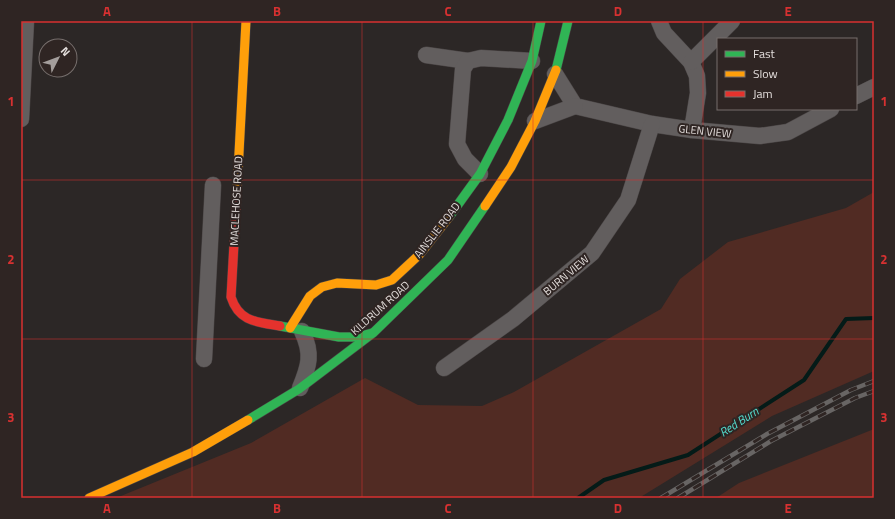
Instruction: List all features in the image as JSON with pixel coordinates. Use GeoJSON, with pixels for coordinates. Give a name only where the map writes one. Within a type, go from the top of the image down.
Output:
{"type":"FeatureCollection","features":[{"type":"Feature","properties":{"kind":"street","name":"MACLEHOSE ROAD"},"geometry":{"type":"LineString","coordinates":[[246,21],[231,297],[234,307],[243,317],[255,322],[296,330],[339,337],[357,337],[373,333]]}},
{"type":"Feature","properties":{"kind":"street","name":"AINSLIE ROAD"},"geometry":{"type":"LineString","coordinates":[[296,330],[310,296],[322,287],[337,283],[376,285],[392,280],[420,254],[439,231],[480,174],[508,120],[532,61],[541,21]]}},
{"type":"Feature","properties":{"kind":"street","name":"KILDRUM ROAD"},"geometry":{"type":"LineString","coordinates":[[88,498],[193,452],[299,390],[373,333],[448,260],[511,167],[535,121],[555,74],[568,21]]}},
{"type":"Feature","properties":{"kind":"street"},"geometry":{"type":"LineString","coordinates":[[659,21],[664,33],[691,62],[696,76],[698,93],[692,130]]}},
{"type":"Feature","properties":{"kind":"street"},"geometry":{"type":"LineString","coordinates":[[691,62],[732,21]]}},
{"type":"Feature","properties":{"kind":"street"},"geometry":{"type":"LineString","coordinates":[[21,119],[24,23]]}},
{"type":"Feature","properties":{"kind":"street"},"geometry":{"type":"LineString","coordinates":[[426,55],[468,61],[481,58],[532,61]]}},
{"type":"Feature","properties":{"kind":"street"},"geometry":{"type":"LineString","coordinates":[[468,61],[463,68],[457,144],[465,158],[480,174]]}},
{"type":"Feature","properties":{"kind":"street"},"geometry":{"type":"LineString","coordinates":[[535,121],[575,106],[555,74]]}},
{"type":"Feature","properties":{"kind":"street"},"geometry":{"type":"LineString","coordinates":[[857,96],[874,87]]}},
{"type":"Feature","properties":{"kind":"street","name":"GLEN VIEW"},"geometry":{"type":"LineString","coordinates":[[575,106],[652,124],[692,130],[760,136],[788,132],[829,110]]}},
{"type":"Feature","properties":{"kind":"street","name":"BURN VIEW"},"geometry":{"type":"LineString","coordinates":[[444,368],[513,319],[592,253],[628,200],[652,124]]}},
{"type":"Feature","properties":{"kind":"street"},"geometry":{"type":"LineString","coordinates":[[204,359],[213,185]]}},
{"type":"Feature","properties":{"kind":"street"},"geometry":{"type":"LineString","coordinates":[[209,254],[233,254]]}},
{"type":"Feature","properties":{"kind":"street"},"geometry":{"type":"LineString","coordinates":[[296,330],[306,340],[310,355],[308,369],[299,390]]}},
{"type":"Feature","properties":{"kind":"shaded area"},"geometry":{"type":"Polygon","coordinates":[[[874,192],[874,371],[772,416],[639,498],[116,498],[251,443],[365,378],[418,405],[482,406],[514,392],[661,309],[680,279],[728,242],[846,208],[874,192]]]}},
{"type":"Feature","properties":{"kind":"shaded area"},"geometry":{"type":"Polygon","coordinates":[[[874,429],[874,498],[716,498],[739,483],[874,429]]]}},
{"type":"Feature","properties":{"kind":"waterway","name":"Red Burn"},"geometry":{"type":"LineString","coordinates":[[578,498],[604,480],[688,455],[804,380],[846,319],[874,318]]}},
{"type":"Feature","properties":{"kind":"railway"},"geometry":{"type":"LineString","coordinates":[[661,498],[767,434],[851,390],[874,381]]}},
{"type":"Feature","properties":{"kind":"railway"},"geometry":{"type":"LineString","coordinates":[[678,498],[771,441],[855,398],[874,391]]}},
{"type":"Feature","properties":{"kind":"traffic: fast"},"geometry":{"type":"LineString","coordinates":[[449,217],[480,174],[508,120],[532,61],[541,21]]}},
{"type":"Feature","properties":{"kind":"traffic: fast"},"geometry":{"type":"LineString","coordinates":[[556,70],[568,21]]}},
{"type":"Feature","properties":{"kind":"traffic: fast"},"geometry":{"type":"LineString","coordinates":[[248,420],[299,389],[373,333],[448,260],[485,206]]}},
{"type":"Feature","properties":{"kind":"traffic: fast"},"geometry":{"type":"LineString","coordinates":[[280,326],[339,337],[357,337],[372,333]]}},
{"type":"Feature","properties":{"kind":"traffic: slow"},"geometry":{"type":"LineString","coordinates":[[237,191],[246,21]]}},
{"type":"Feature","properties":{"kind":"traffic: slow"},"geometry":{"type":"LineString","coordinates":[[485,206],[511,167],[535,121],[556,70]]}},
{"type":"Feature","properties":{"kind":"traffic: slow"},"geometry":{"type":"LineString","coordinates":[[290,328],[310,296],[322,287],[337,283],[376,285],[392,280],[420,254],[449,217]]}},
{"type":"Feature","properties":{"kind":"traffic: slow"},"geometry":{"type":"LineString","coordinates":[[89,498],[193,452],[248,420]]}},
{"type":"Feature","properties":{"kind":"traffic: jam"},"geometry":{"type":"LineString","coordinates":[[237,191],[231,297],[234,305],[244,316],[256,322],[280,326]]}}]}
